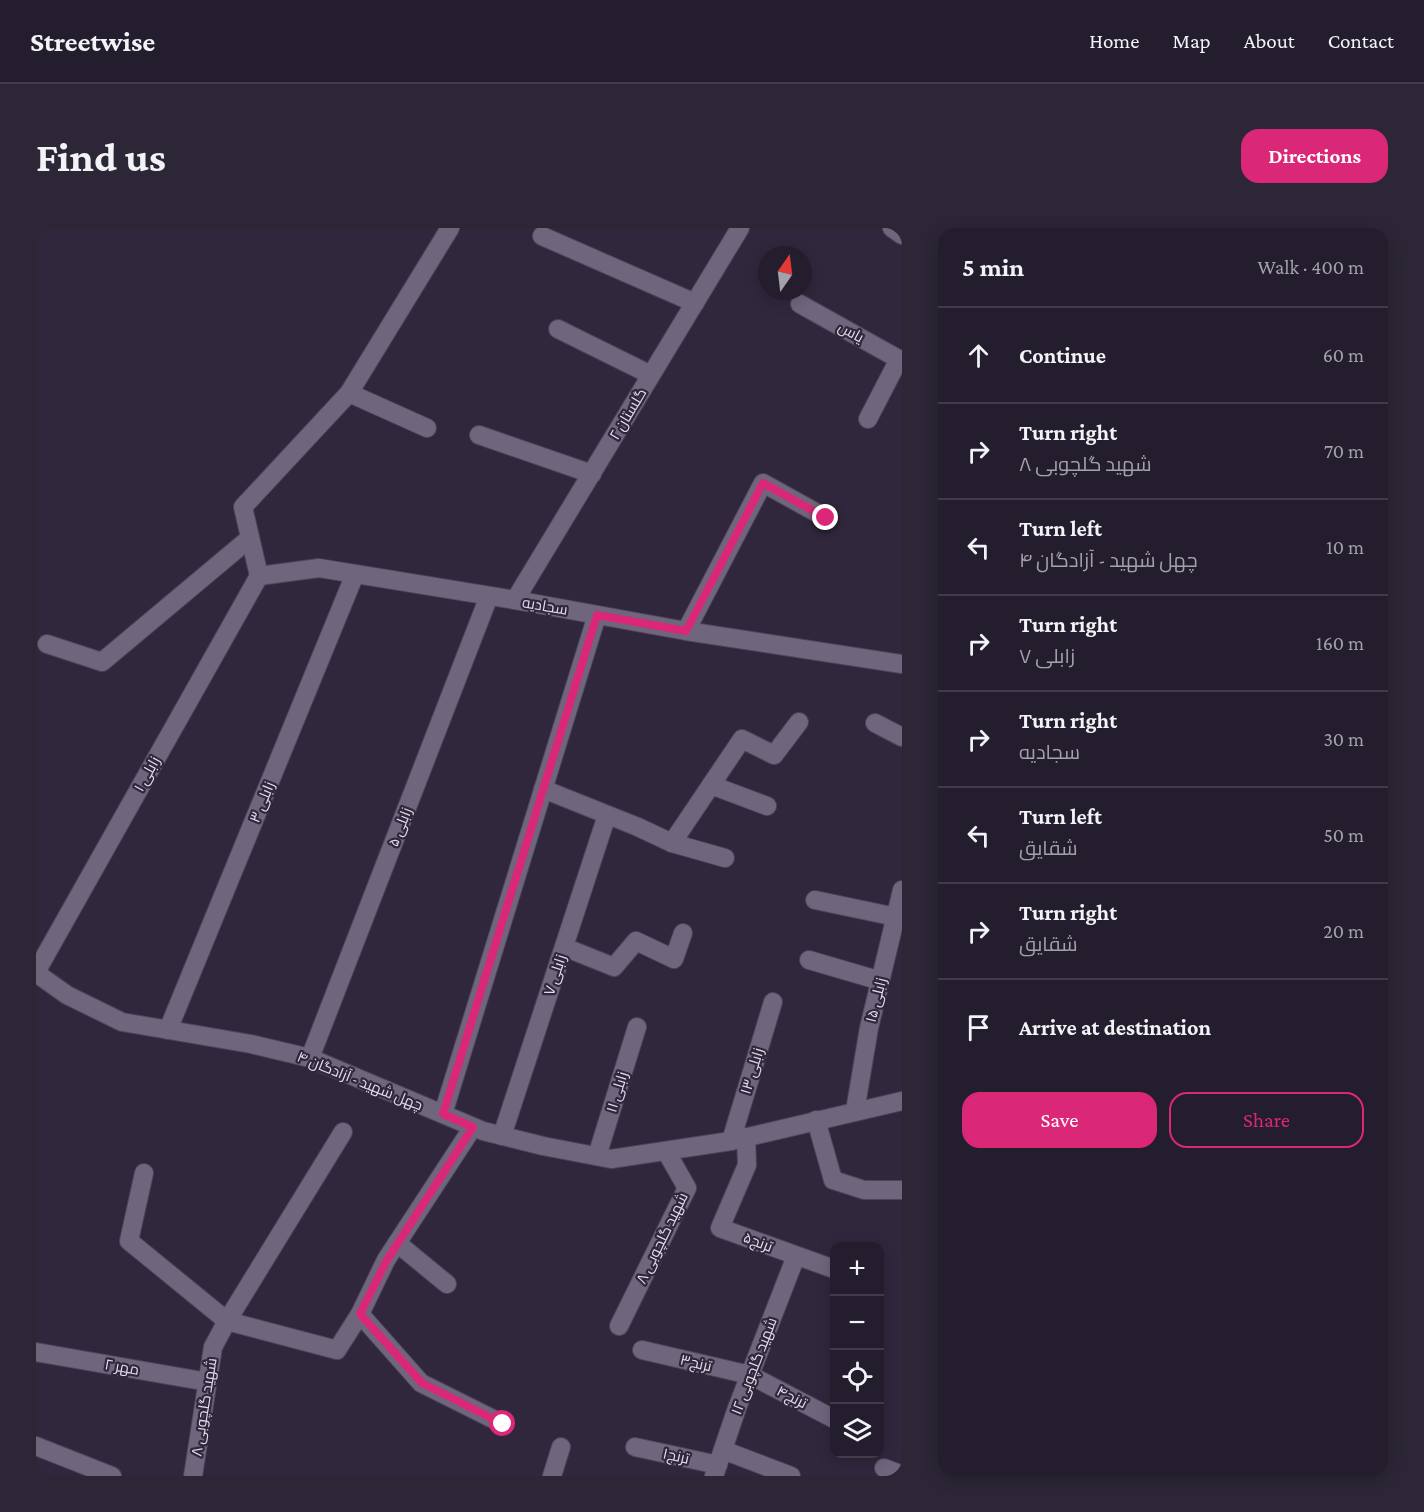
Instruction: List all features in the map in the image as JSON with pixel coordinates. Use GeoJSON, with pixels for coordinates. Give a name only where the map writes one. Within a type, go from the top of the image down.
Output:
{"type":"FeatureCollection","features":[{"type":"Feature","properties":{"kind":"street"},"geometry":{"type":"LineString","coordinates":[[259,576],[243,507],[349,393],[450,228]]}},
{"type":"Feature","properties":{"kind":"street","name":"گلستان ۲"},"geometry":{"type":"LineString","coordinates":[[515,600],[741,228]]}},
{"type":"Feature","properties":{"kind":"street"},"geometry":{"type":"LineString","coordinates":[[892,228],[902,235]]}},
{"type":"Feature","properties":{"kind":"street"},"geometry":{"type":"LineString","coordinates":[[542,236],[695,303]]}},
{"type":"Feature","properties":{"kind":"street","name":"یاس"},"geometry":{"type":"LineString","coordinates":[[800,304],[901,360]]}},
{"type":"Feature","properties":{"kind":"street"},"geometry":{"type":"LineString","coordinates":[[558,329],[651,375]]}},
{"type":"Feature","properties":{"kind":"street"},"geometry":{"type":"LineString","coordinates":[[867,419],[901,360]]}},
{"type":"Feature","properties":{"kind":"street"},"geometry":{"type":"LineString","coordinates":[[349,393],[427,428]]}},
{"type":"Feature","properties":{"kind":"street"},"geometry":{"type":"LineString","coordinates":[[479,435],[592,474]]}},
{"type":"Feature","properties":{"kind":"street"},"geometry":{"type":"LineString","coordinates":[[686,631],[763,483],[826,518]]}},
{"type":"Feature","properties":{"kind":"street"},"geometry":{"type":"LineString","coordinates":[[47,644],[102,662],[250,538]]}},
{"type":"Feature","properties":{"kind":"street","name":"سجادیه"},"geometry":{"type":"LineString","coordinates":[[259,576],[319,568],[686,631],[902,664]]}},
{"type":"Feature","properties":{"kind":"street","name":"زابلی ۳"},"geometry":{"type":"LineString","coordinates":[[168,1030],[355,574]]}},
{"type":"Feature","properties":{"kind":"street","name":"زابلی ۱"},"geometry":{"type":"LineString","coordinates":[[36,973],[259,576]]}},
{"type":"Feature","properties":{"kind":"street","name":"زابلی ۵"},"geometry":{"type":"LineString","coordinates":[[310,1058],[489,596]]}},
{"type":"Feature","properties":{"kind":"street"},"geometry":{"type":"LineString","coordinates":[[443,1114],[597,615]]}},
{"type":"Feature","properties":{"kind":"street"},"geometry":{"type":"LineString","coordinates":[[672,843],[742,739],[774,755],[799,722]]}},
{"type":"Feature","properties":{"kind":"street"},"geometry":{"type":"LineString","coordinates":[[875,723],[902,737]]}},
{"type":"Feature","properties":{"kind":"street"},"geometry":{"type":"LineString","coordinates":[[711,785],[767,806]]}},
{"type":"Feature","properties":{"kind":"street"},"geometry":{"type":"LineString","coordinates":[[543,789],[672,843],[725,858]]}},
{"type":"Feature","properties":{"kind":"street","name":"زابلی ۷"},"geometry":{"type":"LineString","coordinates":[[502,1136],[607,814]]}},
{"type":"Feature","properties":{"kind":"street","name":"زابلی ۱۵"},"geometry":{"type":"LineString","coordinates":[[855,1111],[869,1028],[902,890]]}},
{"type":"Feature","properties":{"kind":"street"},"geometry":{"type":"LineString","coordinates":[[815,900],[896,917]]}},
{"type":"Feature","properties":{"kind":"street"},"geometry":{"type":"LineString","coordinates":[[564,947],[614,967],[636,940],[674,959],[683,933]]}},
{"type":"Feature","properties":{"kind":"street"},"geometry":{"type":"LineString","coordinates":[[809,960],[881,981]]}},
{"type":"Feature","properties":{"kind":"street","name":"چهل شهید - آزادگان ۴"},"geometry":{"type":"LineString","coordinates":[[36,973],[67,995],[122,1022],[251,1044],[310,1058],[473,1127],[543,1146],[611,1159],[739,1139],[902,1101]]}},
{"type":"Feature","properties":{"kind":"street","name":"زابلی ۱۳"},"geometry":{"type":"LineString","coordinates":[[720,1228],[747,1165],[739,1139],[773,1002]]}},
{"type":"Feature","properties":{"kind":"street","name":"زابلی ۱۱"},"geometry":{"type":"LineString","coordinates":[[597,1156],[637,1027]]}},
{"type":"Feature","properties":{"kind":"street"},"geometry":{"type":"LineString","coordinates":[[816,1120],[833,1180],[864,1190],[902,1190]]}},
{"type":"Feature","properties":{"kind":"street"},"geometry":{"type":"LineString","coordinates":[[144,1173],[129,1241],[227,1321],[337,1350],[360,1314],[397,1243],[473,1127]]}},
{"type":"Feature","properties":{"kind":"street","name":"شهید گلچوبی ۸"},"geometry":{"type":"LineString","coordinates":[[193,1476],[213,1347],[343,1132]]}},
{"type":"Feature","properties":{"kind":"street","name":"شهید گلچوبی ۸"},"geometry":{"type":"LineString","coordinates":[[619,1326],[687,1188],[666,1151]]}},
{"type":"Feature","properties":{"kind":"street","name":"ترنج۵"},"geometry":{"type":"LineString","coordinates":[[720,1228],[830,1268]]}},
{"type":"Feature","properties":{"kind":"street"},"geometry":{"type":"LineString","coordinates":[[397,1243],[447,1284]]}},
{"type":"Feature","properties":{"kind":"street","name":"شهید گلچوبی ۱۲"},"geometry":{"type":"LineString","coordinates":[[719,1464],[750,1375],[796,1256]]}},
{"type":"Feature","properties":{"kind":"street"},"geometry":{"type":"LineString","coordinates":[[360,1314],[422,1383],[503,1424]]}},
{"type":"Feature","properties":{"kind":"street","name":"ترنج۳"},"geometry":{"type":"LineString","coordinates":[[642,1350],[750,1375]]}},
{"type":"Feature","properties":{"kind":"street","name":"مهر ۲"},"geometry":{"type":"LineString","coordinates":[[36,1352],[208,1382]]}},
{"type":"Feature","properties":{"kind":"street","name":"ترنج۴"},"geometry":{"type":"LineString","coordinates":[[750,1375],[830,1417]]}},
{"type":"Feature","properties":{"kind":"street"},"geometry":{"type":"LineString","coordinates":[[36,1446],[69,1468],[112,1476]]}},
{"type":"Feature","properties":{"kind":"street"},"geometry":{"type":"LineString","coordinates":[[552,1476],[561,1447]]}},
{"type":"Feature","properties":{"kind":"street","name":"ترنج۱"},"geometry":{"type":"LineString","coordinates":[[635,1447],[791,1476]]}},
{"type":"Feature","properties":{"kind":"street"},"geometry":{"type":"LineString","coordinates":[[884,1468],[902,1475]]}},
{"type":"Feature","properties":{"kind":"route"},"geometry":{"type":"LineString","coordinates":[[503,1424],[422,1383],[360,1314],[387,1260],[473,1127],[443,1114],[597,615],[686,631],[763,483],[826,518]]}}]}
